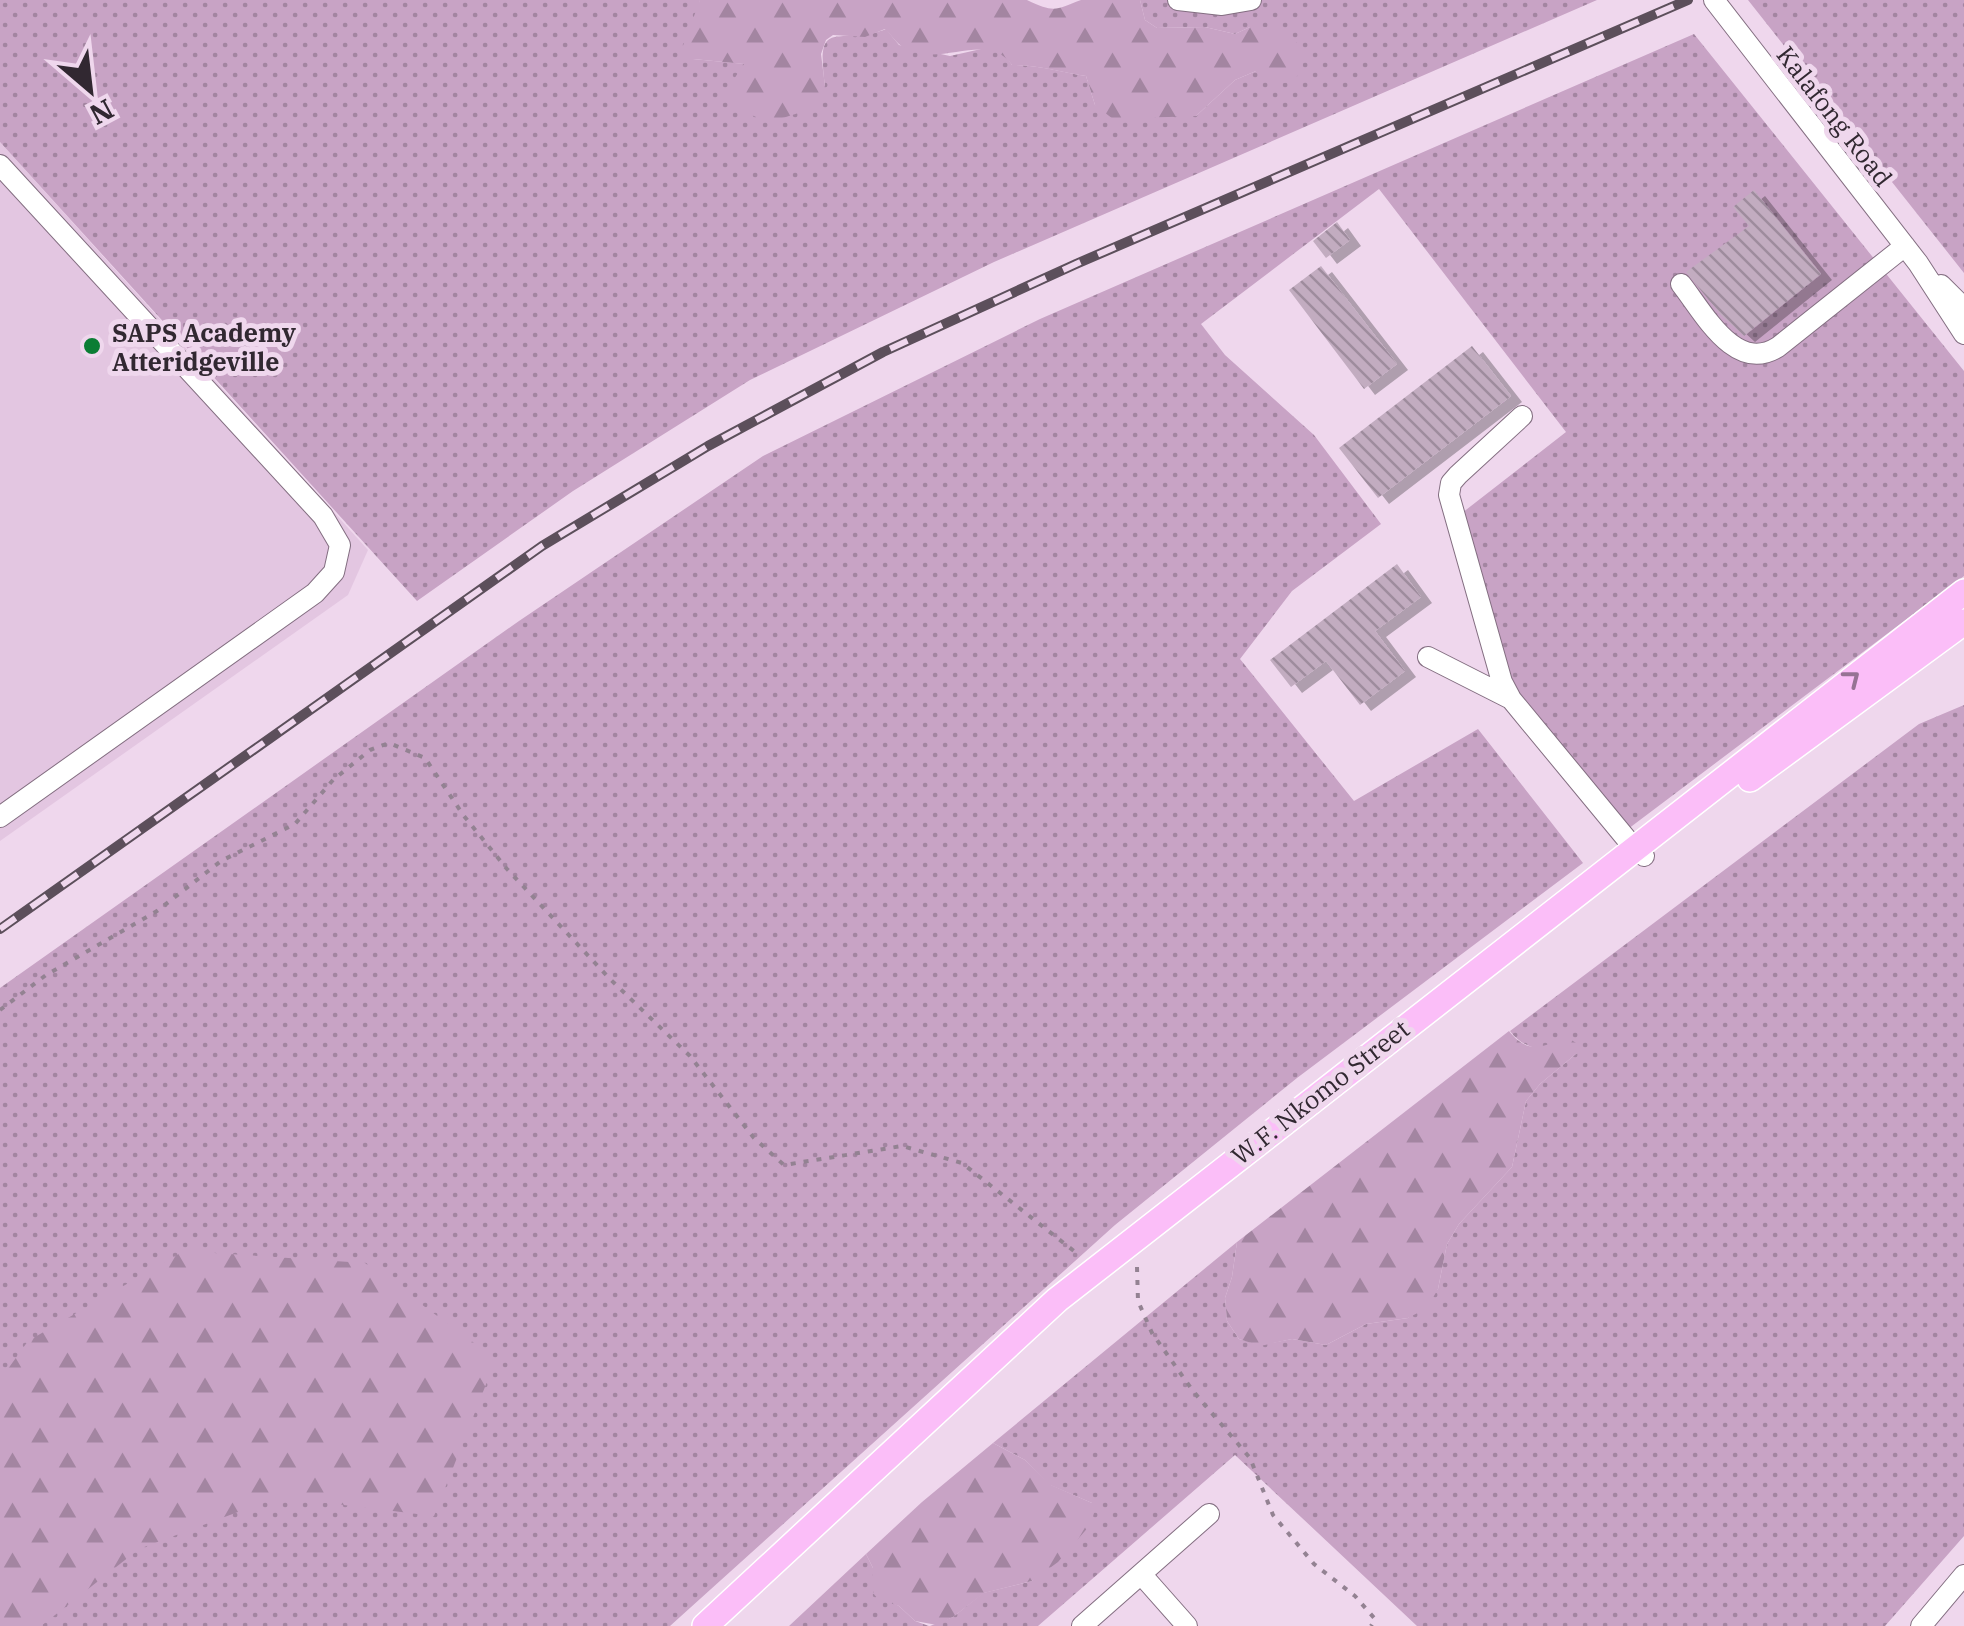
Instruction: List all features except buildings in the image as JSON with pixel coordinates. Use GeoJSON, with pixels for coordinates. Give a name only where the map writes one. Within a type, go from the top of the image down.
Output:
{"type":"FeatureCollection","features":[{"type":"Feature","properties":{"kind":"main road","name":"W.F. Nkomo Street"},"geometry":{"type":"LineString","coordinates":[[727,1626],[1074,1301],[1964,592]]}},
{"type":"Feature","properties":{"kind":"main road","name":"W.F. Nkomo Street"},"geometry":{"type":"LineString","coordinates":[[705,1626],[970,1377],[1102,1264],[1639,852],[1964,622]]}},
{"type":"Feature","properties":{"kind":"street"},"geometry":{"type":"LineString","coordinates":[[1178,0],[1222,5],[1251,0]]}},
{"type":"Feature","properties":{"kind":"street","name":"Kalafong Road"},"geometry":{"type":"LineString","coordinates":[[1714,0],[1911,255],[1964,334]]}},
{"type":"Feature","properties":{"kind":"street"},"geometry":{"type":"LineString","coordinates":[[0,165],[323,516],[338,539],[340,554],[329,582],[315,593],[0,817]]}},
{"type":"Feature","properties":{"kind":"street"},"geometry":{"type":"LineString","coordinates":[[1681,284],[1734,348],[1746,354],[1764,353],[1911,255]]}},
{"type":"Feature","properties":{"kind":"street","name":"Kalafong Road"},"geometry":{"type":"LineString","coordinates":[[1911,255],[1964,308]]}},
{"type":"Feature","properties":{"kind":"street"},"geometry":{"type":"LineString","coordinates":[[1522,416],[1458,475],[1449,494],[1502,682],[1511,699],[1639,852]]}},
{"type":"Feature","properties":{"kind":"street"},"geometry":{"type":"LineString","coordinates":[[1428,657],[1511,699]]}},
{"type":"Feature","properties":{"kind":"street"},"geometry":{"type":"LineString","coordinates":[[1082,1626],[1208,1514]]}},
{"type":"Feature","properties":{"kind":"street"},"geometry":{"type":"LineString","coordinates":[[1140,1574],[1188,1626]]}},
{"type":"Feature","properties":{"kind":"street"},"geometry":{"type":"LineString","coordinates":[[1922,1626],[1964,1575]]}},
{"type":"Feature","properties":{"kind":"path"},"geometry":{"type":"LineString","coordinates":[[0,1010],[46,975],[157,911],[221,861],[294,824],[333,780],[370,750],[390,744],[425,758],[464,816],[507,869],[557,925],[690,1056],[754,1138],[784,1165],[902,1146],[962,1163],[1072,1252],[1102,1264]]}},
{"type":"Feature","properties":{"kind":"path"},"geometry":{"type":"LineString","coordinates":[[1133,1253],[1139,1274],[1138,1302],[1152,1333],[1193,1391],[1250,1458],[1273,1515],[1314,1564],[1355,1596],[1375,1619],[1372,1626]]}},
{"type":"Feature","properties":{"kind":"shaded area","name":"SAPS Academy Atteridgeville"},"geometry":{"type":"Polygon","coordinates":[[[0,142],[368,550],[348,595],[0,841],[0,142]]]}},
{"type":"Feature","properties":{"kind":"green space"},"geometry":{"type":"Polygon","coordinates":[[[0,0],[700,0],[693,59],[745,64],[825,86],[823,63],[827,41],[886,29],[899,45],[950,56],[990,47],[1004,53],[1012,65],[1086,76],[1095,105],[1196,116],[1235,80],[1256,71],[1250,27],[1235,34],[1205,27],[1157,28],[1145,20],[1140,0],[1597,0],[994,262],[750,380],[573,491],[417,601],[0,142],[0,0]]]}},
{"type":"Feature","properties":{"kind":"green space"},"geometry":{"type":"Polygon","coordinates":[[[700,0],[1027,0],[1056,9],[1081,0],[1140,0],[1145,20],[1157,28],[1205,27],[1235,34],[1250,27],[1286,28],[1304,53],[1302,69],[1294,81],[1272,85],[1256,71],[1235,80],[1196,116],[1113,119],[1095,105],[1086,76],[1012,65],[991,51],[922,54],[902,46],[885,29],[865,37],[833,35],[826,40],[821,54],[825,86],[815,107],[771,120],[753,116],[731,100],[732,82],[744,64],[693,59],[681,51],[700,0]]]}},
{"type":"Feature","properties":{"kind":"green space"},"geometry":{"type":"Polygon","coordinates":[[[1748,0],[1964,0],[1964,273],[1748,0]]]}},
{"type":"Feature","properties":{"kind":"green space"},"geometry":{"type":"Polygon","coordinates":[[[1694,34],[1964,371],[1964,576],[1628,829],[1514,692],[1462,513],[1566,432],[1379,189],[1201,324],[1225,355],[1314,435],[1381,524],[1292,591],[1240,659],[1354,801],[1478,729],[1583,863],[1297,1078],[1115,1225],[670,1626],[0,1626],[0,988],[519,621],[763,456],[1040,319],[1694,34]]]}},
{"type":"Feature","properties":{"kind":"green space"},"geometry":{"type":"Polygon","coordinates":[[[1964,705],[1964,1536],[1885,1626],[1417,1626],[1235,1455],[1038,1626],[930,1626],[953,1617],[983,1593],[1032,1581],[1092,1503],[1050,1485],[1025,1460],[993,1443],[1237,1242],[1225,1298],[1227,1321],[1239,1339],[1260,1345],[1292,1339],[1326,1345],[1366,1324],[1408,1318],[1438,1289],[1447,1244],[1459,1224],[1512,1167],[1526,1101],[1577,1053],[1531,1047],[1510,1031],[1919,724],[1964,705]]]}},
{"type":"Feature","properties":{"kind":"green space"},"geometry":{"type":"Polygon","coordinates":[[[1509,1031],[1516,1039],[1536,1047],[1567,1037],[1576,1043],[1577,1053],[1526,1101],[1512,1167],[1459,1224],[1447,1244],[1438,1289],[1427,1308],[1408,1318],[1366,1324],[1326,1345],[1292,1339],[1260,1346],[1239,1339],[1227,1321],[1225,1298],[1237,1242],[1509,1031]]]}},
{"type":"Feature","properties":{"kind":"green space"},"geometry":{"type":"Polygon","coordinates":[[[184,1251],[365,1263],[496,1359],[434,1516],[278,1497],[139,1549],[41,1626],[0,1626],[0,1380],[28,1341],[184,1251]]]}},
{"type":"Feature","properties":{"kind":"green space"},"geometry":{"type":"Polygon","coordinates":[[[993,1443],[1025,1460],[1051,1485],[1092,1503],[1095,1509],[1091,1524],[1058,1562],[1032,1581],[984,1593],[937,1625],[915,1621],[899,1606],[878,1599],[873,1593],[873,1568],[866,1554],[993,1443]]]}},
{"type":"Feature","properties":{"kind":"green space"},"geometry":{"type":"Polygon","coordinates":[[[866,1554],[873,1568],[873,1593],[929,1626],[789,1626],[866,1554]]]}},
{"type":"Feature","properties":{"kind":"railway"},"geometry":{"type":"LineString","coordinates":[[0,929],[542,546],[708,446],[883,352],[1076,264],[1688,0]]}},
{"type":"Feature","properties":{"kind":"place","name":"SAPS Academy Atteridgeville"},"geometry":{"type":"Point","coordinates":[92,346]}}]}
